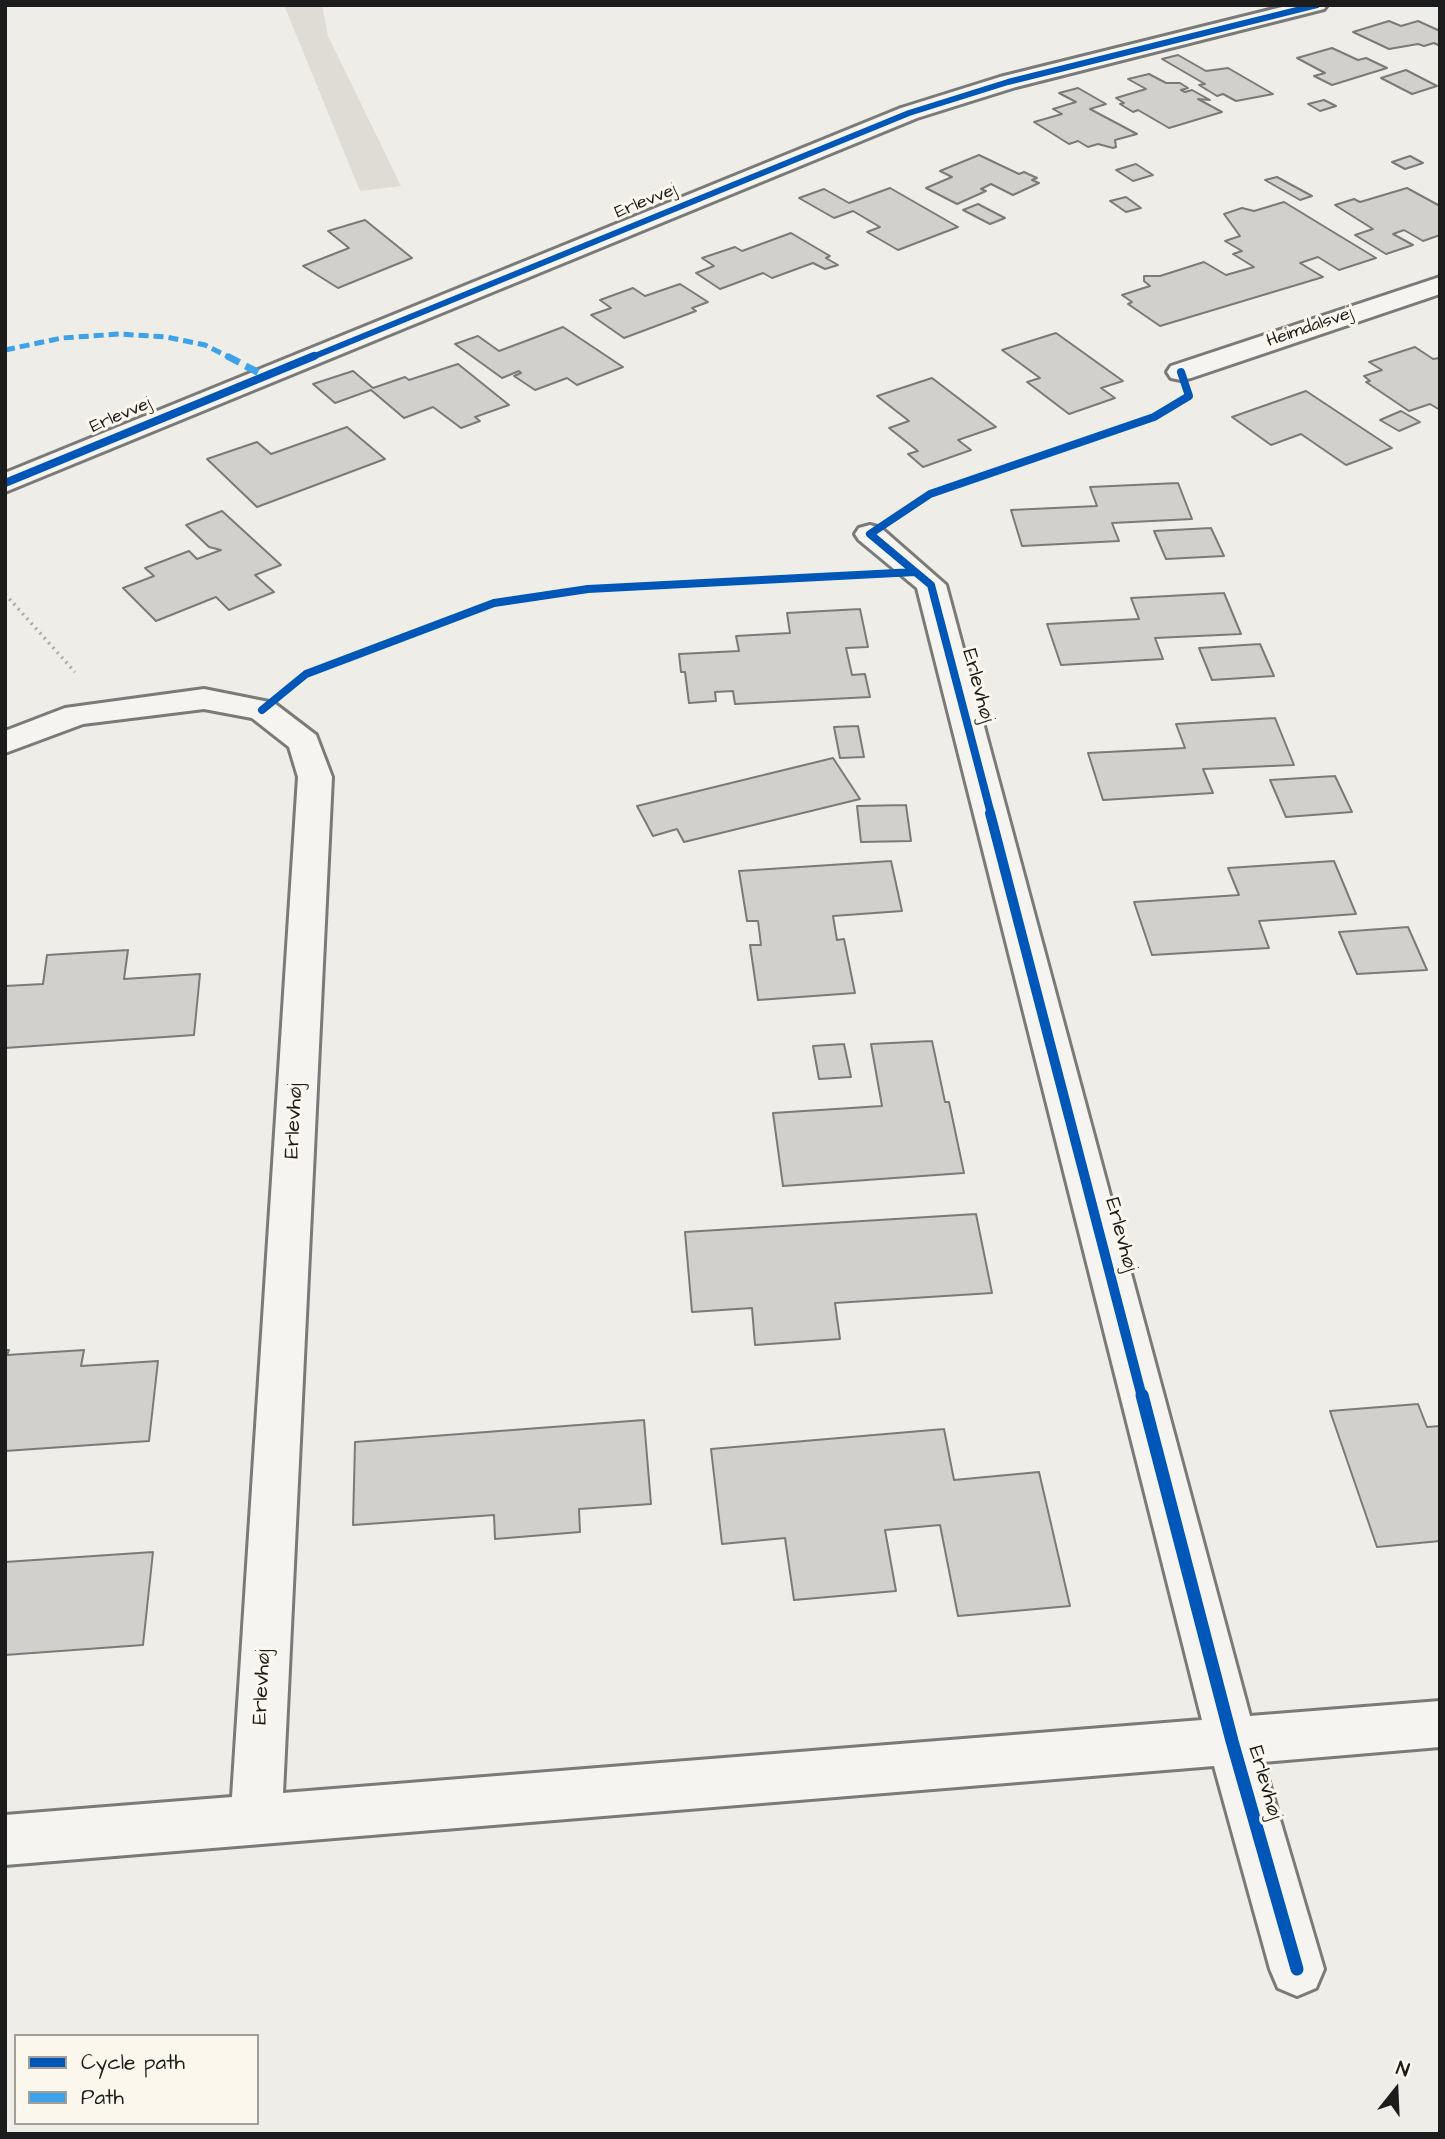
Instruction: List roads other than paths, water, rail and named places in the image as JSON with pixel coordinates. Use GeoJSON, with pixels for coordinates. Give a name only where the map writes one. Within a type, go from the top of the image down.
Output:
{"type":"FeatureCollection","features":[{"type":"Feature","properties":{"kind":"street","name":"Erlevvej"},"geometry":{"type":"LineString","coordinates":[[5,483],[909,113],[1008,82],[1317,5]]}},
{"type":"Feature","properties":{"kind":"street","name":"Heimdalsvej"},"geometry":{"type":"LineString","coordinates":[[1181,372],[1440,285]]}},
{"type":"Feature","properties":{"kind":"street","name":"Erlevhøj"},"geometry":{"type":"LineString","coordinates":[[870,534],[931,585],[1232,1741],[1297,1969]]}},
{"type":"Feature","properties":{"kind":"street","name":"Erlevhøj"},"geometry":{"type":"LineString","coordinates":[[5,743],[77,715],[204,699],[262,710],[304,742],[315,776],[256,1818]]}},
{"type":"Feature","properties":{"kind":"street","name":"Erlevhøj"},"geometry":{"type":"LineString","coordinates":[[5,1840],[1440,1724]]}}]}
